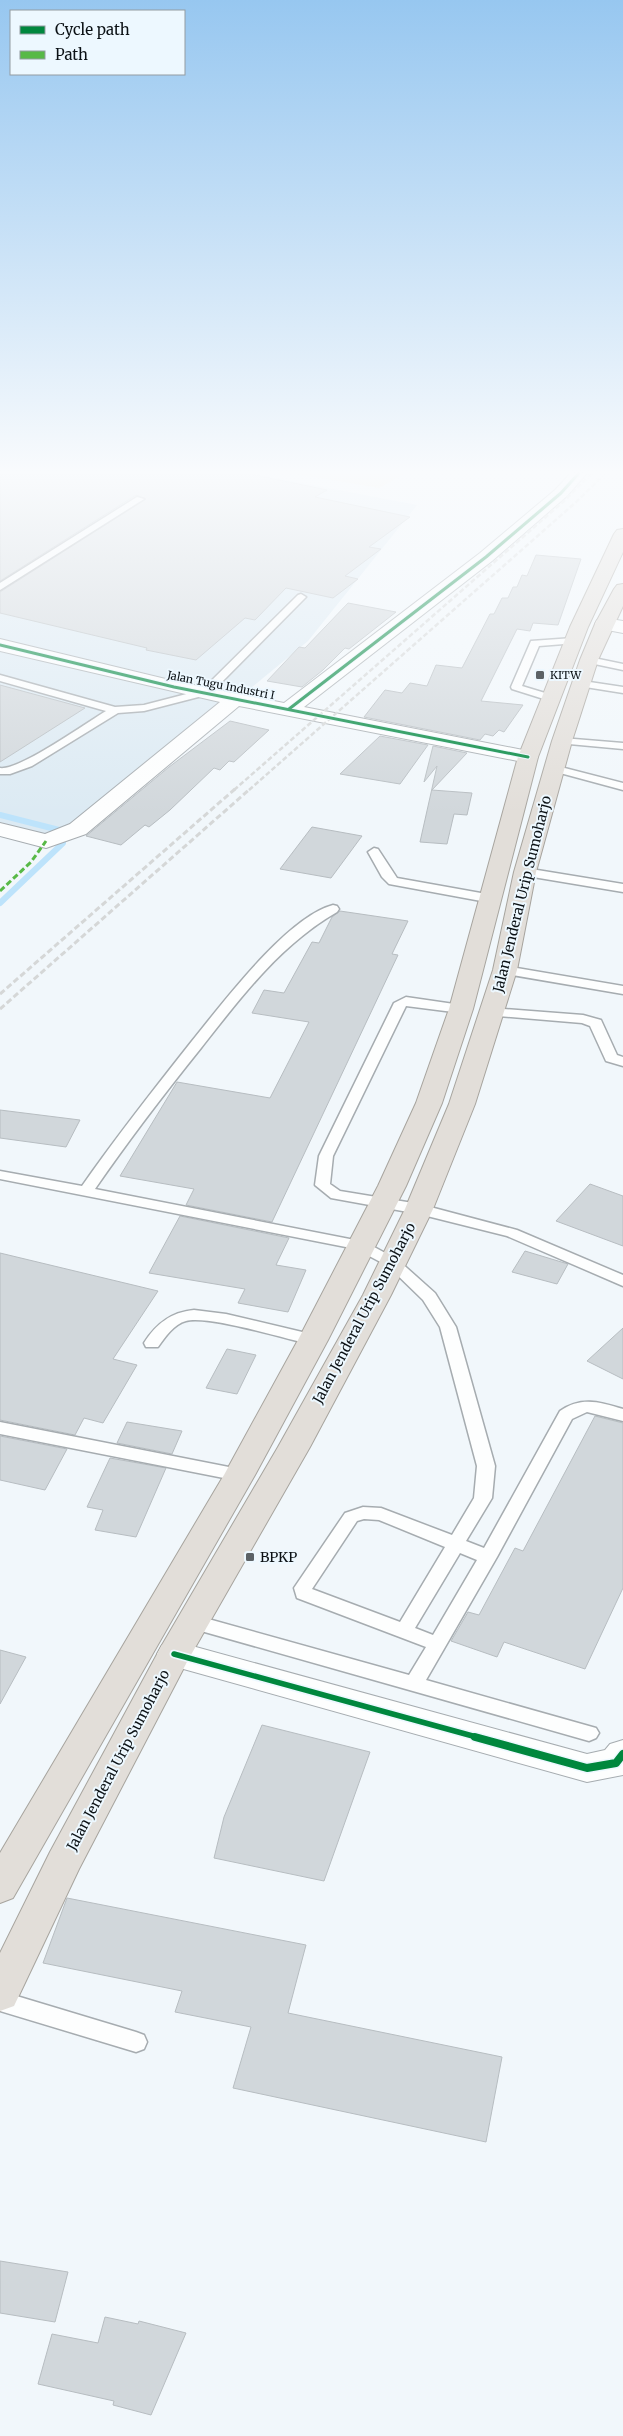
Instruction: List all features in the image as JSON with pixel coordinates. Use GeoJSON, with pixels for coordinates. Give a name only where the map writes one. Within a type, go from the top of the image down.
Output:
{"type":"FeatureCollection","features":[{"type":"Feature","properties":{"kind":"highway","name":"Jalan Jenderal Urip Sumoharjo"},"geometry":{"type":"LineString","coordinates":[[0,1887],[239,1475],[313,1340],[360,1245],[384,1202],[428,1103],[461,1009],[492,899],[528,757],[573,642],[599,587]]}},
{"type":"Feature","properties":{"kind":"highway","name":"Jalan Jenderal Urip Sumoharjo"},"geometry":{"type":"LineString","coordinates":[[0,1994],[63,1863],[174,1654],[312,1413],[393,1263],[419,1209],[462,1104],[505,970],[526,872],[562,740],[583,684],[589,660],[604,624],[623,589]]}},
{"type":"Feature","properties":{"kind":"street"},"geometry":{"type":"LineString","coordinates":[[289,709],[448,587]]}},
{"type":"Feature","properties":{"kind":"street"},"geometry":{"type":"LineString","coordinates":[[604,624],[623,626]]}},
{"type":"Feature","properties":{"kind":"street","name":"Jalan Tugu Industri I"},"geometry":{"type":"LineString","coordinates":[[0,645],[174,686],[528,757]]}},
{"type":"Feature","properties":{"kind":"street"},"geometry":{"type":"LineString","coordinates":[[0,828],[39,840],[62,836],[237,698]]}},
{"type":"Feature","properties":{"kind":"street"},"geometry":{"type":"LineString","coordinates":[[174,1654],[587,1768],[616,1763],[623,1754]]}},
{"type":"Feature","properties":{"kind":"lane"},"geometry":{"type":"LineString","coordinates":[[0,678],[115,710],[144,708],[206,692],[301,597]]}},
{"type":"Feature","properties":{"kind":"lane"},"geometry":{"type":"LineString","coordinates":[[551,698],[516,687],[536,643],[573,642]]}},
{"type":"Feature","properties":{"kind":"lane"},"geometry":{"type":"LineString","coordinates":[[589,660],[623,667]]}},
{"type":"Feature","properties":{"kind":"lane"},"geometry":{"type":"LineString","coordinates":[[583,684],[623,690]]}},
{"type":"Feature","properties":{"kind":"lane"},"geometry":{"type":"LineString","coordinates":[[0,771],[6,772],[28,764],[115,710]]}},
{"type":"Feature","properties":{"kind":"lane"},"geometry":{"type":"LineString","coordinates":[[562,740],[623,746]]}},
{"type":"Feature","properties":{"kind":"lane"},"geometry":{"type":"LineString","coordinates":[[553,768],[623,787]]}},
{"type":"Feature","properties":{"kind":"lane"},"geometry":{"type":"LineString","coordinates":[[374,852],[388,878],[393,881],[492,899]]}},
{"type":"Feature","properties":{"kind":"lane"},"geometry":{"type":"LineString","coordinates":[[526,872],[623,888]]}},
{"type":"Feature","properties":{"kind":"lane"},"geometry":{"type":"LineString","coordinates":[[86,1191],[128,1129],[250,978],[308,922],[333,909]]}},
{"type":"Feature","properties":{"kind":"lane"},"geometry":{"type":"LineString","coordinates":[[505,970],[623,990]]}},
{"type":"Feature","properties":{"kind":"lane"},"geometry":{"type":"LineString","coordinates":[[461,1009],[406,1001],[401,1003],[326,1156],[322,1185],[336,1194],[419,1209],[512,1233],[623,1281]]}},
{"type":"Feature","properties":{"kind":"lane"},"geometry":{"type":"LineString","coordinates":[[491,1012],[582,1019],[596,1023],[611,1058],[623,1062]]}},
{"type":"Feature","properties":{"kind":"lane"},"geometry":{"type":"LineString","coordinates":[[0,1175],[360,1245],[393,1263],[429,1297],[448,1327],[486,1466],[483,1498],[404,1631]]}},
{"type":"Feature","properties":{"kind":"lane"},"geometry":{"type":"LineString","coordinates":[[152,1343],[163,1328],[185,1316],[210,1317],[313,1340]]}},
{"type":"Feature","properties":{"kind":"lane"},"geometry":{"type":"LineString","coordinates":[[414,1684],[436,1643],[488,1557],[566,1415],[576,1407],[591,1406],[623,1415]]}},
{"type":"Feature","properties":{"kind":"lane"},"geometry":{"type":"LineString","coordinates":[[0,1428],[239,1475]]}},
{"type":"Feature","properties":{"kind":"lane"},"geometry":{"type":"LineString","coordinates":[[436,1643],[308,1597],[303,1593],[303,1588],[345,1524],[352,1517],[363,1513],[381,1514],[488,1557]]}},
{"type":"Feature","properties":{"kind":"lane"},"geometry":{"type":"LineString","coordinates":[[194,1622],[589,1734]]}},
{"type":"Feature","properties":{"kind":"lane"},"geometry":{"type":"LineString","coordinates":[[0,2001],[136,2042]]}},
{"type":"Feature","properties":{"kind":"shaded area"},"geometry":{"type":"Polygon","coordinates":[[[0,587],[352,587],[308,641],[66,840],[0,822],[0,587]]]}},
{"type":"Feature","properties":{"kind":"building"},"geometry":{"type":"Polygon","coordinates":[[[8,587],[348,587],[333,598],[286,588],[255,620],[245,618],[196,660],[146,650],[147,648],[0,613],[0,592],[8,587]]]}},
{"type":"Feature","properties":{"kind":"building"},"geometry":{"type":"Polygon","coordinates":[[[513,587],[571,587],[558,625],[533,623],[530,631],[517,629],[481,701],[523,705],[504,732],[499,730],[493,736],[485,734],[480,740],[364,717],[385,690],[402,693],[410,683],[427,686],[436,665],[462,668],[490,614],[494,614],[502,598],[508,598],[513,587]]]}},
{"type":"Feature","properties":{"kind":"building"},"geometry":{"type":"Polygon","coordinates":[[[348,603],[396,612],[349,649],[345,648],[323,670],[302,687],[267,681],[299,647],[305,648],[348,603]]]}},
{"type":"Feature","properties":{"kind":"building"},"geometry":{"type":"Polygon","coordinates":[[[0,685],[85,708],[0,762],[0,685]]]}},
{"type":"Feature","properties":{"kind":"building"},"geometry":{"type":"Polygon","coordinates":[[[230,721],[269,730],[234,762],[229,761],[220,770],[214,768],[170,810],[149,827],[145,825],[121,845],[86,836],[169,767],[230,721]]]}},
{"type":"Feature","properties":{"kind":"building"},"geometry":{"type":"Polygon","coordinates":[[[380,736],[428,745],[400,784],[340,774],[380,736]]]}},
{"type":"Feature","properties":{"kind":"building"},"geometry":{"type":"Polygon","coordinates":[[[433,746],[467,753],[432,790],[472,793],[467,815],[454,814],[447,844],[420,842],[437,766],[424,782],[433,746]]]}},
{"type":"Feature","properties":{"kind":"building"},"geometry":{"type":"Polygon","coordinates":[[[312,827],[362,836],[331,878],[280,869],[312,827]]]}},
{"type":"Feature","properties":{"kind":"building"},"geometry":{"type":"Polygon","coordinates":[[[340,911],[408,921],[392,954],[398,955],[272,1222],[186,1205],[194,1189],[120,1176],[177,1082],[270,1098],[309,1022],[252,1013],[264,990],[284,993],[312,942],[319,943],[332,917],[340,911]]]}},
{"type":"Feature","properties":{"kind":"building"},"geometry":{"type":"Polygon","coordinates":[[[0,1110],[80,1120],[66,1147],[0,1138],[0,1110]]]}},
{"type":"Feature","properties":{"kind":"building"},"geometry":{"type":"Polygon","coordinates":[[[590,1184],[623,1196],[623,1246],[556,1221],[590,1184]]]}},
{"type":"Feature","properties":{"kind":"building"},"geometry":{"type":"Polygon","coordinates":[[[180,1216],[289,1238],[276,1265],[306,1270],[288,1312],[238,1303],[245,1289],[149,1273],[180,1216]]]}},
{"type":"Feature","properties":{"kind":"building"},"geometry":{"type":"Polygon","coordinates":[[[525,1251],[568,1264],[557,1284],[512,1272],[525,1251]]]}},
{"type":"Feature","properties":{"kind":"building"},"geometry":{"type":"Polygon","coordinates":[[[0,1253],[158,1291],[113,1359],[137,1365],[103,1423],[84,1418],[75,1435],[0,1420],[0,1253]]]}},
{"type":"Feature","properties":{"kind":"building"},"geometry":{"type":"Polygon","coordinates":[[[623,1328],[623,1379],[587,1361],[623,1328]]]}},
{"type":"Feature","properties":{"kind":"building"},"geometry":{"type":"Polygon","coordinates":[[[227,1349],[256,1355],[237,1394],[206,1388],[227,1349]]]}},
{"type":"Feature","properties":{"kind":"building"},"geometry":{"type":"Polygon","coordinates":[[[595,1416],[623,1423],[623,1588],[585,1669],[504,1642],[497,1657],[451,1641],[468,1612],[479,1615],[515,1548],[523,1551],[595,1416]]]}},
{"type":"Feature","properties":{"kind":"building"},"geometry":{"type":"Polygon","coordinates":[[[127,1422],[182,1431],[172,1454],[117,1443],[127,1422]]]}},
{"type":"Feature","properties":{"kind":"building"},"geometry":{"type":"Polygon","coordinates":[[[0,1436],[67,1449],[45,1490],[0,1480],[0,1436]]]}},
{"type":"Feature","properties":{"kind":"building"},"geometry":{"type":"Polygon","coordinates":[[[110,1458],[166,1468],[136,1537],[95,1530],[103,1510],[87,1507],[110,1458]]]}},
{"type":"Feature","properties":{"kind":"building"},"geometry":{"type":"Polygon","coordinates":[[[0,1650],[26,1657],[0,1704],[0,1650]]]}},
{"type":"Feature","properties":{"kind":"building"},"geometry":{"type":"Polygon","coordinates":[[[262,1725],[370,1752],[324,1881],[214,1858],[224,1817],[262,1725]]]}},
{"type":"Feature","properties":{"kind":"building"},"geometry":{"type":"Polygon","coordinates":[[[67,1898],[306,1945],[288,2013],[502,2057],[486,2142],[233,2088],[251,2027],[175,2012],[182,1991],[43,1963],[67,1898]]]}},
{"type":"Feature","properties":{"kind":"building"},"geometry":{"type":"Polygon","coordinates":[[[0,2261],[68,2272],[55,2322],[0,2313],[0,2261]]]}},
{"type":"Feature","properties":{"kind":"building"},"geometry":{"type":"Polygon","coordinates":[[[105,2317],[138,2324],[139,2321],[186,2333],[151,2415],[113,2405],[114,2401],[38,2384],[52,2334],[98,2343],[105,2317]]]}},
{"type":"Feature","properties":{"kind":"waterway"},"geometry":{"type":"LineString","coordinates":[[0,815],[63,831],[63,843],[0,903]]}},
{"type":"Feature","properties":{"kind":"railway"},"geometry":{"type":"LineString","coordinates":[[234,790],[466,587]]}},
{"type":"Feature","properties":{"kind":"railway"},"geometry":{"type":"LineString","coordinates":[[249,790],[480,587]]}},
{"type":"Feature","properties":{"kind":"railway"},"geometry":{"type":"LineString","coordinates":[[0,994],[235,789]]}},
{"type":"Feature","properties":{"kind":"railway"},"geometry":{"type":"LineString","coordinates":[[0,1009],[250,789]]}},
{"type":"Feature","properties":{"kind":"marked path"},"geometry":{"type":"LineString","coordinates":[[0,891],[31,862],[46,841]]}},
{"type":"Feature","properties":{"kind":"cycle path"},"geometry":{"type":"LineString","coordinates":[[289,709],[448,587]]}},
{"type":"Feature","properties":{"kind":"cycle path"},"geometry":{"type":"LineString","coordinates":[[0,645],[174,687],[528,757]]}},
{"type":"Feature","properties":{"kind":"cycle path"},"geometry":{"type":"LineString","coordinates":[[174,1654],[587,1768],[616,1763],[623,1754]]}},
{"type":"Feature","properties":{"kind":"place","name":"KITW"},"geometry":{"type":"Point","coordinates":[540,675]}},
{"type":"Feature","properties":{"kind":"place","name":"BPKP"},"geometry":{"type":"Point","coordinates":[250,1557]}}]}
